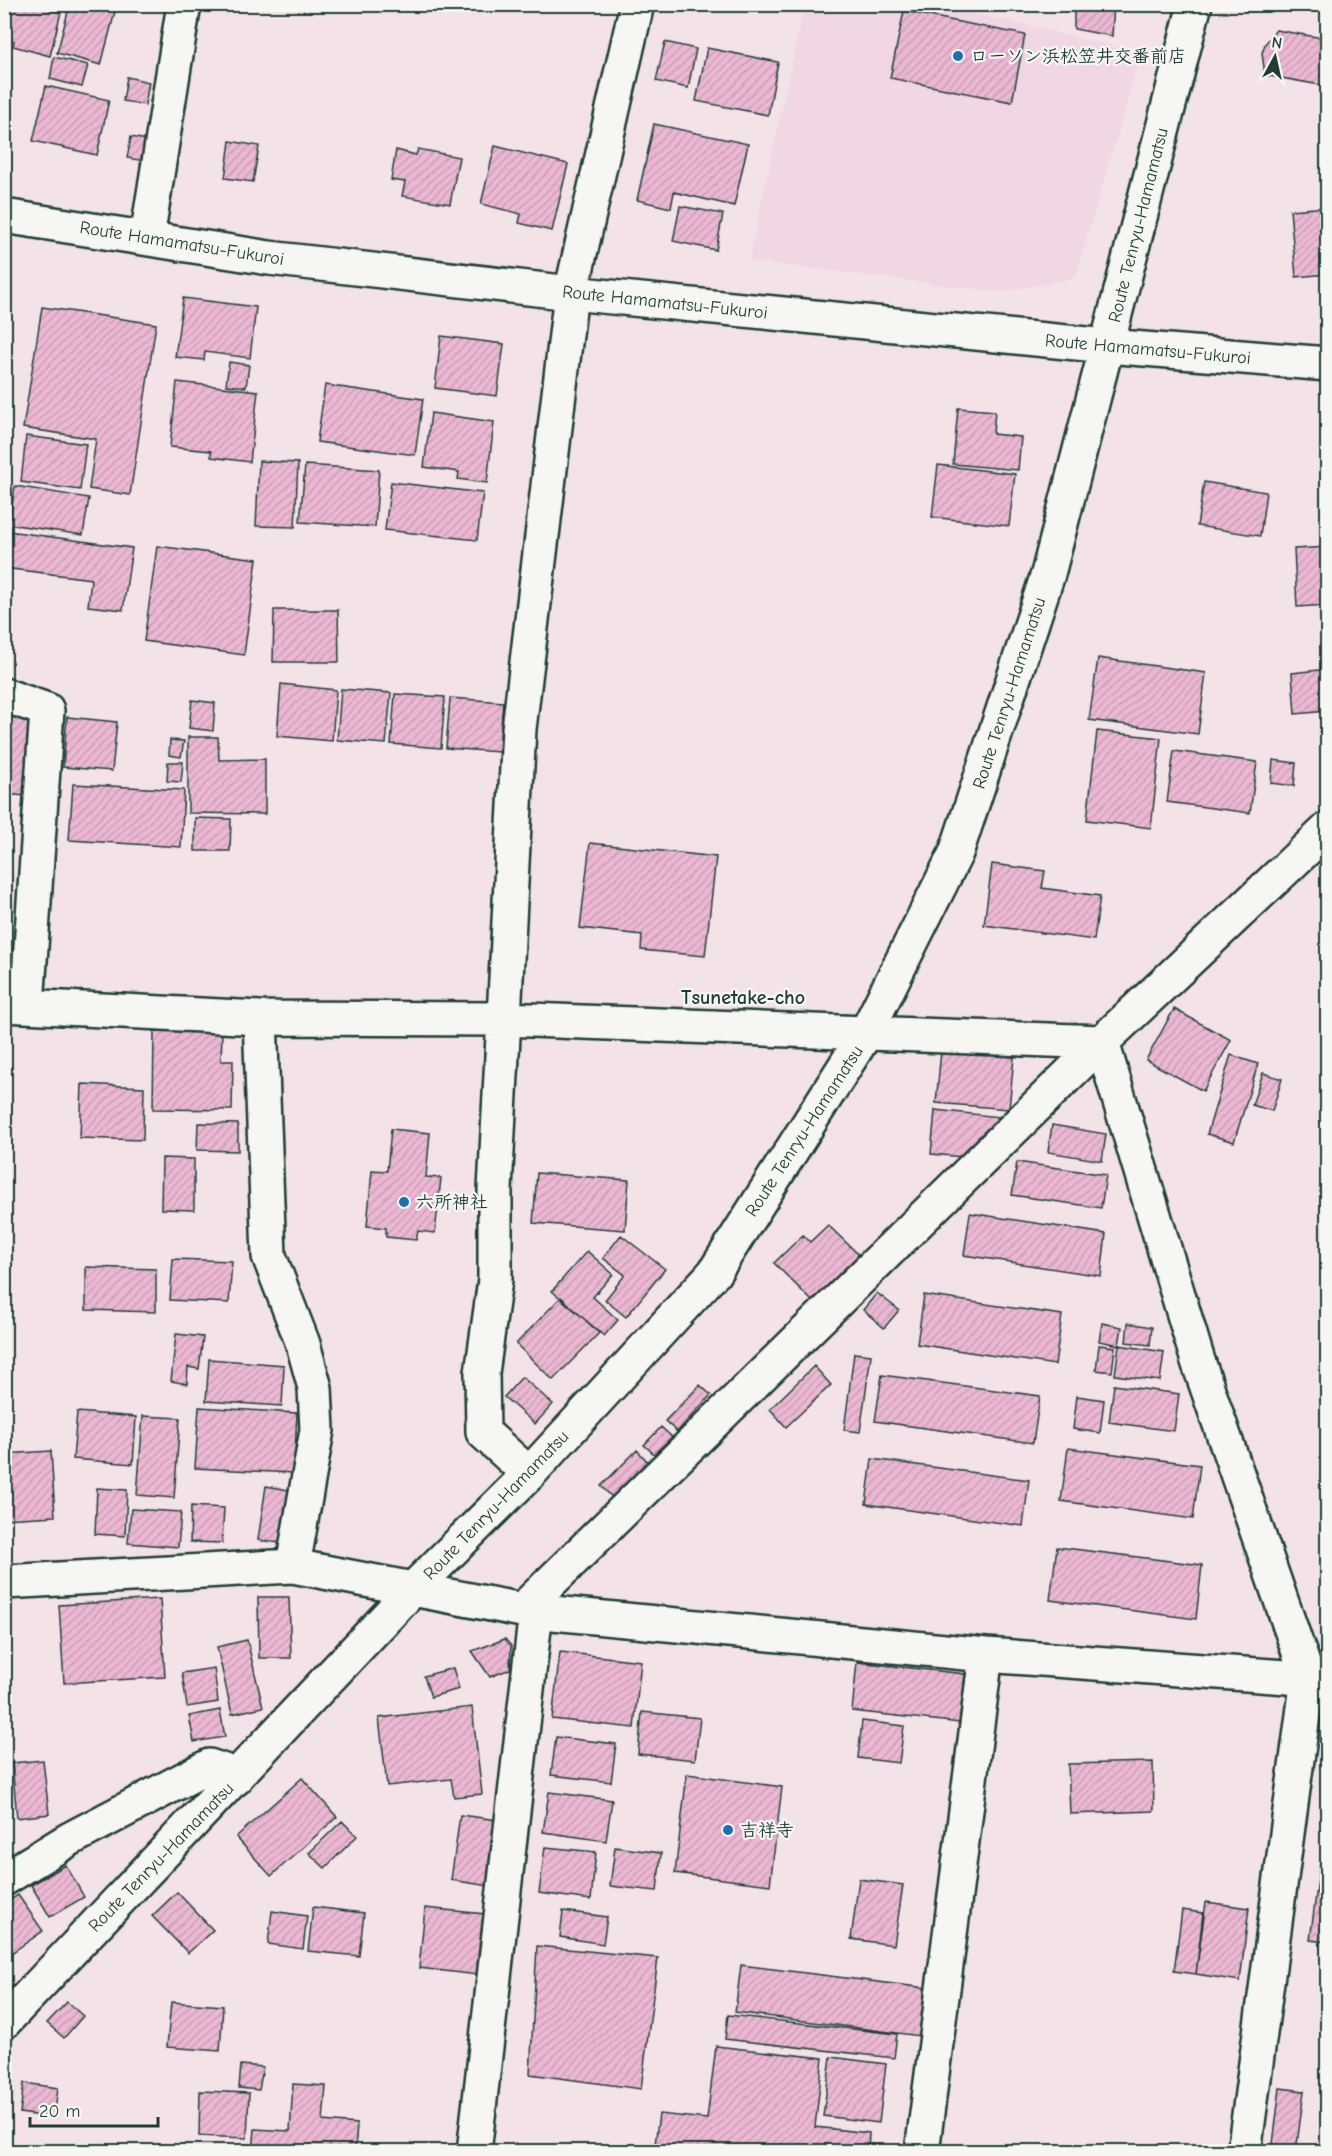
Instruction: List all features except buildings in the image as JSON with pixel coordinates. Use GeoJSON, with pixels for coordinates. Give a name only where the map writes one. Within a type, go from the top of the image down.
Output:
{"type":"FeatureCollection","features":[{"type":"Feature","properties":{"kind":"street"},"geometry":{"type":"LineString","coordinates":[[147,238],[184,4]]}},
{"type":"Feature","properties":{"kind":"street"},"geometry":{"type":"LineString","coordinates":[[529,1474],[483,1432],[482,1373],[495,1280],[495,1190],[519,729],[571,293],[637,4]]}},
{"type":"Feature","properties":{"kind":"street","name":"Route Tenryu-Hamamatsu"},"geometry":{"type":"LineString","coordinates":[[4,2022],[414,1588],[529,1474],[714,1273],[866,1033],[956,853],[1048,574],[1195,4]]}},
{"type":"Feature","properties":{"kind":"street","name":"Route Hamamatsu-Fukuroi"},"geometry":{"type":"LineString","coordinates":[[4,216],[269,258],[571,293],[1107,346],[1328,364]]}},
{"type":"Feature","properties":{"kind":"street"},"geometry":{"type":"LineString","coordinates":[[4,695],[47,710],[16,1005],[260,1018],[504,1018],[1102,1042]]}},
{"type":"Feature","properties":{"kind":"street"},"geometry":{"type":"LineString","coordinates":[[474,2151],[529,1611],[1102,1042],[1328,829]]}},
{"type":"Feature","properties":{"kind":"street"},"geometry":{"type":"LineString","coordinates":[[260,1018],[268,1256],[303,1344],[315,1388],[317,1430],[293,1566]]}},
{"type":"Feature","properties":{"kind":"street"},"geometry":{"type":"LineString","coordinates":[[1102,1042],[1198,1361],[1318,1679],[1251,2086],[1244,2151]]}},
{"type":"Feature","properties":{"kind":"street"},"geometry":{"type":"LineString","coordinates":[[4,1582],[293,1566],[529,1611],[986,1655],[1318,1679]]}},
{"type":"Feature","properties":{"kind":"street"},"geometry":{"type":"LineString","coordinates":[[922,2151],[986,1655]]}},
{"type":"Feature","properties":{"kind":"street"},"geometry":{"type":"LineString","coordinates":[[4,1879],[70,1839],[209,1766],[224,1771],[235,1779]]}},
{"type":"Feature","properties":{"kind":"shaded area"},"geometry":{"type":"Polygon","coordinates":[[[804,5],[941,5],[1141,53],[1075,278],[1000,292],[749,261],[804,5]]]}},
{"type":"Feature","properties":{"kind":"place","name":"ローソン浜松笠井交番前店"},"geometry":{"type":"Point","coordinates":[958,56]}},
{"type":"Feature","properties":{"kind":"place","name":"六所神社"},"geometry":{"type":"Point","coordinates":[404,1202]}},
{"type":"Feature","properties":{"kind":"place","name":"吉祥寺"},"geometry":{"type":"Point","coordinates":[728,1830]}},
{"type":"Feature","properties":{"kind":"district","name":"Tsunetake-cho"},"geometry":{"type":"Point","coordinates":[743,997]}}]}
